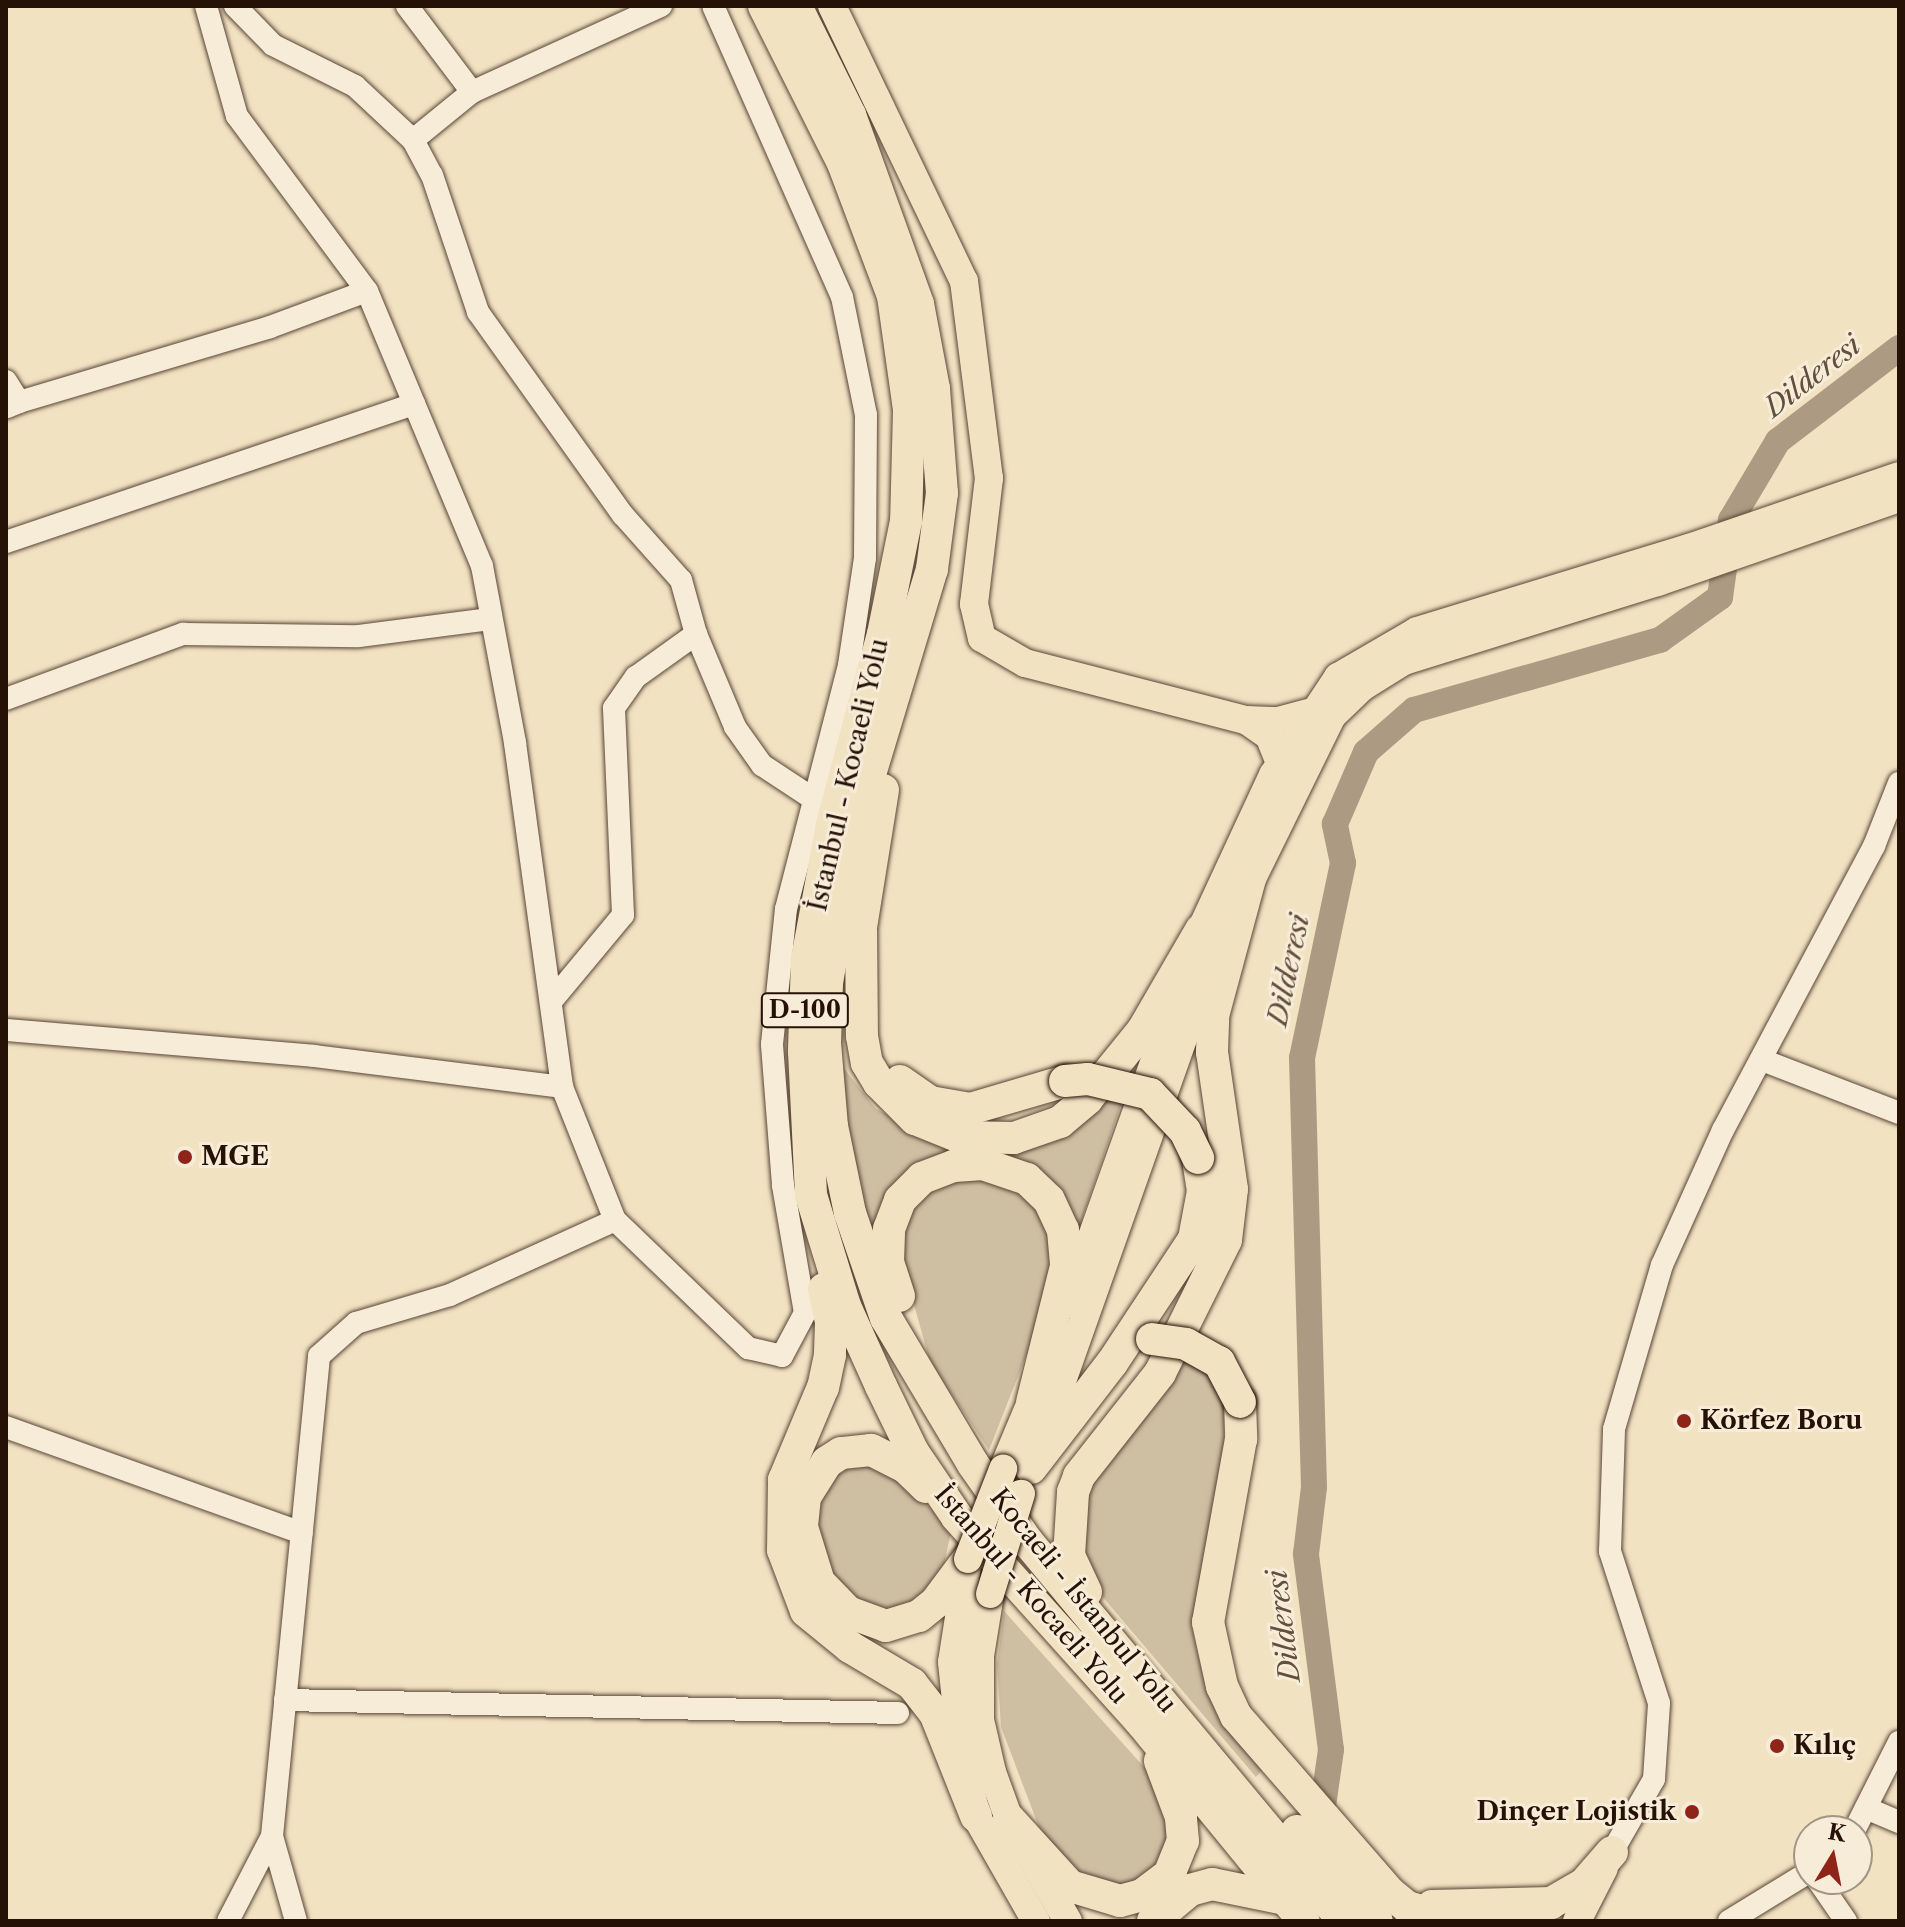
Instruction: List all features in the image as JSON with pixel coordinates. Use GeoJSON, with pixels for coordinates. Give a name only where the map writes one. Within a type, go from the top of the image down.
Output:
{"type":"FeatureCollection","features":[{"type":"Feature","properties":{"kind":"highway","name":"İstanbul - Kocaeli Yolu"},"geometry":{"type":"LineString","coordinates":[[764,6],[843,163],[893,296],[909,410],[906,521],[883,634],[832,825],[807,959],[804,1051],[811,1195],[845,1306],[913,1452],[957,1517],[1141,1722],[1294,1910]]}},
{"type":"Feature","properties":{"kind":"highway","name":"Kocaeli - İstanbul Yolu"},"geometry":{"type":"LineString","coordinates":[[796,6],[819,60],[850,115],[918,304],[934,389],[942,493],[932,569],[900,688],[851,838],[827,983],[825,1043],[832,1126],[850,1213],[886,1318],[920,1380],[1027,1541],[1231,1780],[1285,1833],[1347,1913],[1377,1921]]}},
{"type":"Feature","properties":{"kind":"highway"},"geometry":{"type":"LineString","coordinates":[[900,688],[860,954],[862,1036],[867,1063],[879,1083],[915,1119],[960,1137],[1014,1138],[1060,1122],[1087,1099],[1143,1030],[1201,930]]}},
{"type":"Feature","properties":{"kind":"highway"},"geometry":{"type":"LineString","coordinates":[[1111,1636],[1069,1556],[1073,1492],[1079,1476],[1160,1373],[1226,1240],[1232,1189],[1212,1052],[1213,1016],[1250,879]]}},
{"type":"Feature","properties":{"kind":"highway"},"geometry":{"type":"LineString","coordinates":[[860,954],[876,1045],[887,1068],[912,1093],[970,1109],[1065,1081],[1088,1079],[1150,1094],[1185,1131],[1198,1158],[1203,1191],[1194,1239],[1112,1363],[1018,1477]]}},
{"type":"Feature","properties":{"kind":"highway"},"geometry":{"type":"LineString","coordinates":[[920,1380],[888,1262],[889,1229],[900,1200],[922,1178],[954,1166],[1004,1168],[1027,1179],[1049,1200],[1063,1230],[1066,1266],[1032,1402]]}},
{"type":"Feature","properties":{"kind":"highway"},"geometry":{"type":"LineString","coordinates":[[811,1195],[831,1323],[830,1355],[823,1387],[784,1480],[783,1550],[806,1611],[850,1647],[912,1684],[935,1713],[976,1816]]}},
{"type":"Feature","properties":{"kind":"highway"},"geometry":{"type":"LineString","coordinates":[[1112,1363],[1152,1339],[1186,1344],[1219,1362],[1240,1402],[1241,1439],[1208,1622],[1222,1686],[1236,1716],[1363,1862],[1407,1907],[1457,1921]]}},
{"type":"Feature","properties":{"kind":"highway"},"geometry":{"type":"LineString","coordinates":[[957,1517],[905,1467],[871,1450],[854,1450],[827,1462],[814,1475],[805,1497],[802,1527],[819,1582],[866,1622],[886,1626],[919,1616],[968,1559]]}},
{"type":"Feature","properties":{"kind":"highway"},"geometry":{"type":"LineString","coordinates":[[1009,1819],[1070,1886],[1120,1901],[1156,1889],[1179,1860],[1181,1817],[1170,1781],[1141,1722]]}},
{"type":"Feature","properties":{"kind":"highway"},"geometry":{"type":"LineString","coordinates":[[1363,1862],[1409,1899],[1429,1906],[1507,1906],[1551,1903],[1570,1895],[1612,1852]]}},
{"type":"Feature","properties":{"kind":"highway"},"geometry":{"type":"LineString","coordinates":[[1153,1921],[1190,1890],[1212,1884],[1294,1910]]}},
{"type":"Feature","properties":{"kind":"main road"},"geometry":{"type":"LineString","coordinates":[[832,6],[964,281],[982,395],[989,478],[974,604],[982,638],[1025,663],[1246,720],[1278,721],[1311,712]]}},
{"type":"Feature","properties":{"kind":"main road"},"geometry":{"type":"LineString","coordinates":[[881,200],[916,180]]}},
{"type":"Feature","properties":{"kind":"main road"},"geometry":{"type":"LineString","coordinates":[[1068,1921],[1009,1819],[980,1720],[980,1656],[990,1594],[1032,1402],[1201,930],[1280,763],[1311,712],[1338,677],[1417,631],[1689,548],[1899,476]]}},
{"type":"Feature","properties":{"kind":"main road"},"geometry":{"type":"LineString","coordinates":[[1036,1921],[976,1816],[960,1740],[952,1662],[968,1559],[1018,1477],[1208,968],[1307,758],[1332,716],[1362,687],[1404,661],[1658,582],[1899,498]]}},
{"type":"Feature","properties":{"kind":"main road"},"geometry":{"type":"LineString","coordinates":[[1246,720],[1269,736],[1280,763]]}},
{"type":"Feature","properties":{"kind":"main road"},"geometry":{"type":"LineString","coordinates":[[1577,1921],[1612,1852]]}},
{"type":"Feature","properties":{"kind":"street"},"geometry":{"type":"LineString","coordinates":[[206,6],[237,116],[367,291],[482,566],[554,998],[562,1087],[615,1220],[748,1348],[782,1356],[805,1313],[783,1185],[772,1044],[786,909],[812,798],[849,665],[865,558],[866,415],[842,297],[713,6]]}},
{"type":"Feature","properties":{"kind":"street"},"geometry":{"type":"LineString","coordinates":[[235,6],[273,45],[355,86],[413,140],[432,175],[478,312],[623,515],[681,580],[696,634],[735,727],[762,765],[812,798]]}},
{"type":"Feature","properties":{"kind":"street"},"geometry":{"type":"LineString","coordinates":[[407,6],[472,92]]}},
{"type":"Feature","properties":{"kind":"street"},"geometry":{"type":"LineString","coordinates":[[413,140],[472,92],[661,6]]}},
{"type":"Feature","properties":{"kind":"street"},"geometry":{"type":"LineString","coordinates":[[6,381],[12,405],[270,327],[367,291]]}},
{"type":"Feature","properties":{"kind":"street"},"geometry":{"type":"LineString","coordinates":[[6,542],[414,404]]}},
{"type":"Feature","properties":{"kind":"street"},"geometry":{"type":"LineString","coordinates":[[6,699],[183,634],[359,636],[490,619]]}},
{"type":"Feature","properties":{"kind":"street"},"geometry":{"type":"LineString","coordinates":[[554,998],[623,915],[614,708],[636,677],[696,634]]}},
{"type":"Feature","properties":{"kind":"street"},"geometry":{"type":"LineString","coordinates":[[1612,1852],[1654,1779],[1659,1703],[1610,1551],[1614,1429],[1662,1265],[1723,1130],[1874,846],[1899,783]]}},
{"type":"Feature","properties":{"kind":"street"},"geometry":{"type":"LineString","coordinates":[[6,1030],[314,1056],[562,1087]]}},
{"type":"Feature","properties":{"kind":"street"},"geometry":{"type":"LineString","coordinates":[[1762,1060],[1899,1113]]}},
{"type":"Feature","properties":{"kind":"street"},"geometry":{"type":"LineString","coordinates":[[296,1921],[272,1836],[319,1356],[356,1323],[450,1295],[615,1220]]}},
{"type":"Feature","properties":{"kind":"street"},"geometry":{"type":"LineString","coordinates":[[6,1427],[302,1533]]}},
{"type":"Feature","properties":{"kind":"street"},"geometry":{"type":"LineString","coordinates":[[285,1700],[898,1713]]}},
{"type":"Feature","properties":{"kind":"street"},"geometry":{"type":"LineString","coordinates":[[1862,1815],[1899,1742]]}},
{"type":"Feature","properties":{"kind":"street"},"geometry":{"type":"LineString","coordinates":[[1866,1808],[1899,1822]]}},
{"type":"Feature","properties":{"kind":"street"},"geometry":{"type":"LineString","coordinates":[[228,1921],[272,1836]]}},
{"type":"Feature","properties":{"kind":"street"},"geometry":{"type":"LineString","coordinates":[[1729,1921],[1793,1882]]}},
{"type":"Feature","properties":{"kind":"street"},"geometry":{"type":"LineString","coordinates":[[1828,1895],[1846,1921]]}},
{"type":"Feature","properties":{"kind":"shaded area"},"geometry":{"type":"Polygon","coordinates":[[[842,1066],[876,1109],[948,1144],[1104,1095],[1122,1102],[1073,1245],[1057,1203],[965,1156],[873,1250],[849,1148],[842,1066]]]}},
{"type":"Feature","properties":{"kind":"shaded area"},"geometry":{"type":"Polygon","coordinates":[[[996,1174],[1041,1210],[1055,1267],[1037,1328],[989,1450],[930,1362],[900,1254],[905,1211],[934,1182],[996,1174]]]}},
{"type":"Feature","properties":{"kind":"shaded area"},"geometry":{"type":"Polygon","coordinates":[[[1178,1358],[1203,1365],[1224,1397],[1224,1449],[1192,1628],[1205,1685],[1218,1714],[1263,1769],[1256,1777],[1101,1595],[1079,1560],[1087,1484],[1178,1358]]]}},
{"type":"Feature","properties":{"kind":"shaded area"},"geometry":{"type":"Polygon","coordinates":[[[847,1459],[903,1478],[951,1531],[942,1575],[912,1610],[861,1613],[816,1554],[822,1478],[847,1459]]]}},
{"type":"Feature","properties":{"kind":"shaded area"},"geometry":{"type":"Polygon","coordinates":[[[1004,1611],[1152,1776],[1173,1830],[1147,1885],[1096,1890],[1045,1843],[1001,1727],[997,1664],[1004,1611]]]}},
{"type":"Feature","properties":{"kind":"waterway","name":"Dilderesi"},"geometry":{"type":"LineString","coordinates":[[1320,1827],[1331,1750],[1306,1554],[1314,1487],[1302,1058],[1343,863],[1335,824],[1366,752],[1414,710],[1660,640],[1720,597],[1731,520],[1778,441],[1899,348]]}},
{"type":"Feature","properties":{"kind":"place","name":"MGE"},"geometry":{"type":"Point","coordinates":[185,1157]}},
{"type":"Feature","properties":{"kind":"place","name":"Körfez Boru"},"geometry":{"type":"Point","coordinates":[1684,1421]}},
{"type":"Feature","properties":{"kind":"place","name":"Kılıç"},"geometry":{"type":"Point","coordinates":[1777,1746]}},
{"type":"Feature","properties":{"kind":"place","name":"Dinçer Lojistik"},"geometry":{"type":"Point","coordinates":[1692,1812]}}]}
